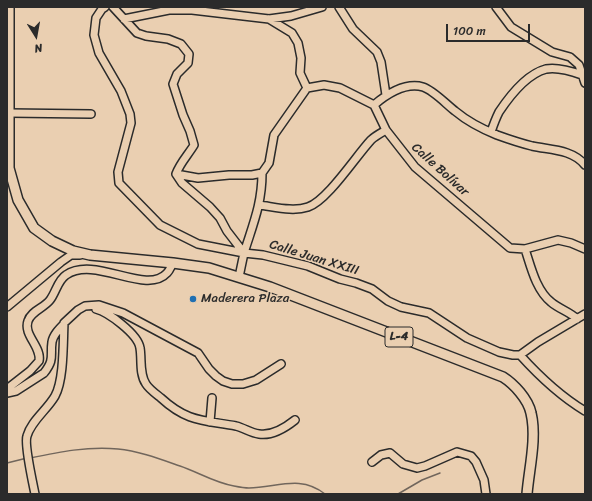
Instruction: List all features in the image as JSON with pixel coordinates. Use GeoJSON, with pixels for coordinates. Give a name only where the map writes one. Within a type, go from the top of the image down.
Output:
{"type":"FeatureCollection","features":[{"type":"Feature","properties":{"kind":"main road","name":"L-4"},"geometry":{"type":"LineString","coordinates":[[9,7],[9,168],[18,200],[34,228],[52,241],[73,251],[173,262],[209,268],[239,277],[318,305],[503,377],[513,384],[525,400],[531,412],[534,432],[527,494]]}},
{"type":"Feature","properties":{"kind":"street","name":"Calle Juan XXIII"},"geometry":{"type":"LineString","coordinates":[[105,7],[96,18],[94,35],[99,53],[121,91],[130,114],[131,123],[118,172],[119,183],[160,224],[198,244],[244,253],[264,255],[308,266],[340,279],[356,283],[372,289],[388,301],[402,307],[429,313],[467,338],[499,352],[520,355]]}},
{"type":"Feature","properties":{"kind":"street"},"geometry":{"type":"LineString","coordinates":[[113,7],[137,33],[146,36],[168,39],[182,44],[189,54],[188,63],[177,74],[173,84],[194,145],[188,156],[180,165],[176,174]]}},
{"type":"Feature","properties":{"kind":"street"},"geometry":{"type":"LineString","coordinates":[[124,19],[169,10],[192,10],[269,19],[291,16],[322,7]]}},
{"type":"Feature","properties":{"kind":"street"},"geometry":{"type":"LineString","coordinates":[[339,7],[353,29],[377,52],[381,62],[386,95]]}},
{"type":"Feature","properties":{"kind":"street"},"geometry":{"type":"LineString","coordinates":[[496,7],[510,27],[552,52],[570,57],[579,65],[585,83]]}},
{"type":"Feature","properties":{"kind":"street"},"geometry":{"type":"LineString","coordinates":[[269,19],[292,33],[298,43],[300,73],[307,88]]}},
{"type":"Feature","properties":{"kind":"street"},"geometry":{"type":"LineString","coordinates":[[491,132],[499,113],[517,88],[537,73],[547,69],[562,70],[582,75]]}},
{"type":"Feature","properties":{"kind":"street"},"geometry":{"type":"LineString","coordinates":[[239,277],[244,253],[259,205],[262,191],[262,173],[269,163],[274,135],[307,88],[324,85],[340,88],[374,105],[386,95],[412,86],[424,87],[477,126],[532,146],[558,149],[575,157],[585,165]]}},
{"type":"Feature","properties":{"kind":"street","name":"Calle Bolívar"},"geometry":{"type":"LineString","coordinates":[[374,105],[386,130],[415,167],[510,248],[524,249],[558,240],[571,243],[585,249]]}},
{"type":"Feature","properties":{"kind":"street"},"geometry":{"type":"LineString","coordinates":[[9,113],[90,114]]}},
{"type":"Feature","properties":{"kind":"street"},"geometry":{"type":"LineString","coordinates":[[259,205],[297,209],[309,207],[319,200],[335,184],[372,139],[386,130]]}},
{"type":"Feature","properties":{"kind":"street"},"geometry":{"type":"LineString","coordinates":[[176,174],[198,178],[229,175],[252,176],[262,173]]}},
{"type":"Feature","properties":{"kind":"street"},"geometry":{"type":"LineString","coordinates":[[176,174],[182,183],[220,218],[227,231],[244,253]]}},
{"type":"Feature","properties":{"kind":"street"},"geometry":{"type":"LineString","coordinates":[[524,249],[541,292],[551,302],[577,319]]}},
{"type":"Feature","properties":{"kind":"street"},"geometry":{"type":"LineString","coordinates":[[7,307],[71,255],[90,254]]}},
{"type":"Feature","properties":{"kind":"street"},"geometry":{"type":"LineString","coordinates":[[7,389],[38,364],[40,359],[39,354],[29,333],[27,322],[32,315],[40,310],[49,301],[65,275],[79,270],[91,269],[134,279],[154,280],[167,274],[173,262]]}},
{"type":"Feature","properties":{"kind":"street"},"geometry":{"type":"LineString","coordinates":[[7,393],[16,391],[44,372],[52,359],[53,338],[64,323],[78,310],[85,306],[99,305],[123,312],[198,353],[209,369],[220,379],[229,383],[238,384],[249,382],[262,377],[281,364]]}},
{"type":"Feature","properties":{"kind":"street"},"geometry":{"type":"LineString","coordinates":[[78,310],[92,308],[101,310],[119,322],[139,343],[144,382],[167,404],[184,416],[240,427],[255,433],[264,434],[282,430],[295,420]]}},
{"type":"Feature","properties":{"kind":"street"},"geometry":{"type":"LineString","coordinates":[[585,314],[538,342],[520,355],[544,380],[572,403],[585,411]]}},
{"type":"Feature","properties":{"kind":"street"},"geometry":{"type":"LineString","coordinates":[[35,494],[26,438],[31,427],[55,396],[59,386],[64,323]]}},
{"type":"Feature","properties":{"kind":"street"},"geometry":{"type":"LineString","coordinates":[[210,422],[212,398]]}},
{"type":"Feature","properties":{"kind":"street"},"geometry":{"type":"LineString","coordinates":[[372,462],[380,455],[390,453],[403,464],[417,468],[458,452],[471,456],[476,462],[484,480],[486,494]]}},
{"type":"Feature","properties":{"kind":"waterway"},"geometry":{"type":"LineString","coordinates":[[30,458],[85,449],[118,449],[157,458],[187,468],[227,485],[249,488],[297,483],[316,488],[325,494]]}},
{"type":"Feature","properties":{"kind":"waterway"},"geometry":{"type":"LineString","coordinates":[[7,463],[27,458]]}},
{"type":"Feature","properties":{"kind":"waterway"},"geometry":{"type":"LineString","coordinates":[[398,494],[422,480],[440,473]]}},
{"type":"Feature","properties":{"kind":"place","name":"Maderera Plaza"},"geometry":{"type":"Point","coordinates":[193,299]}}]}
